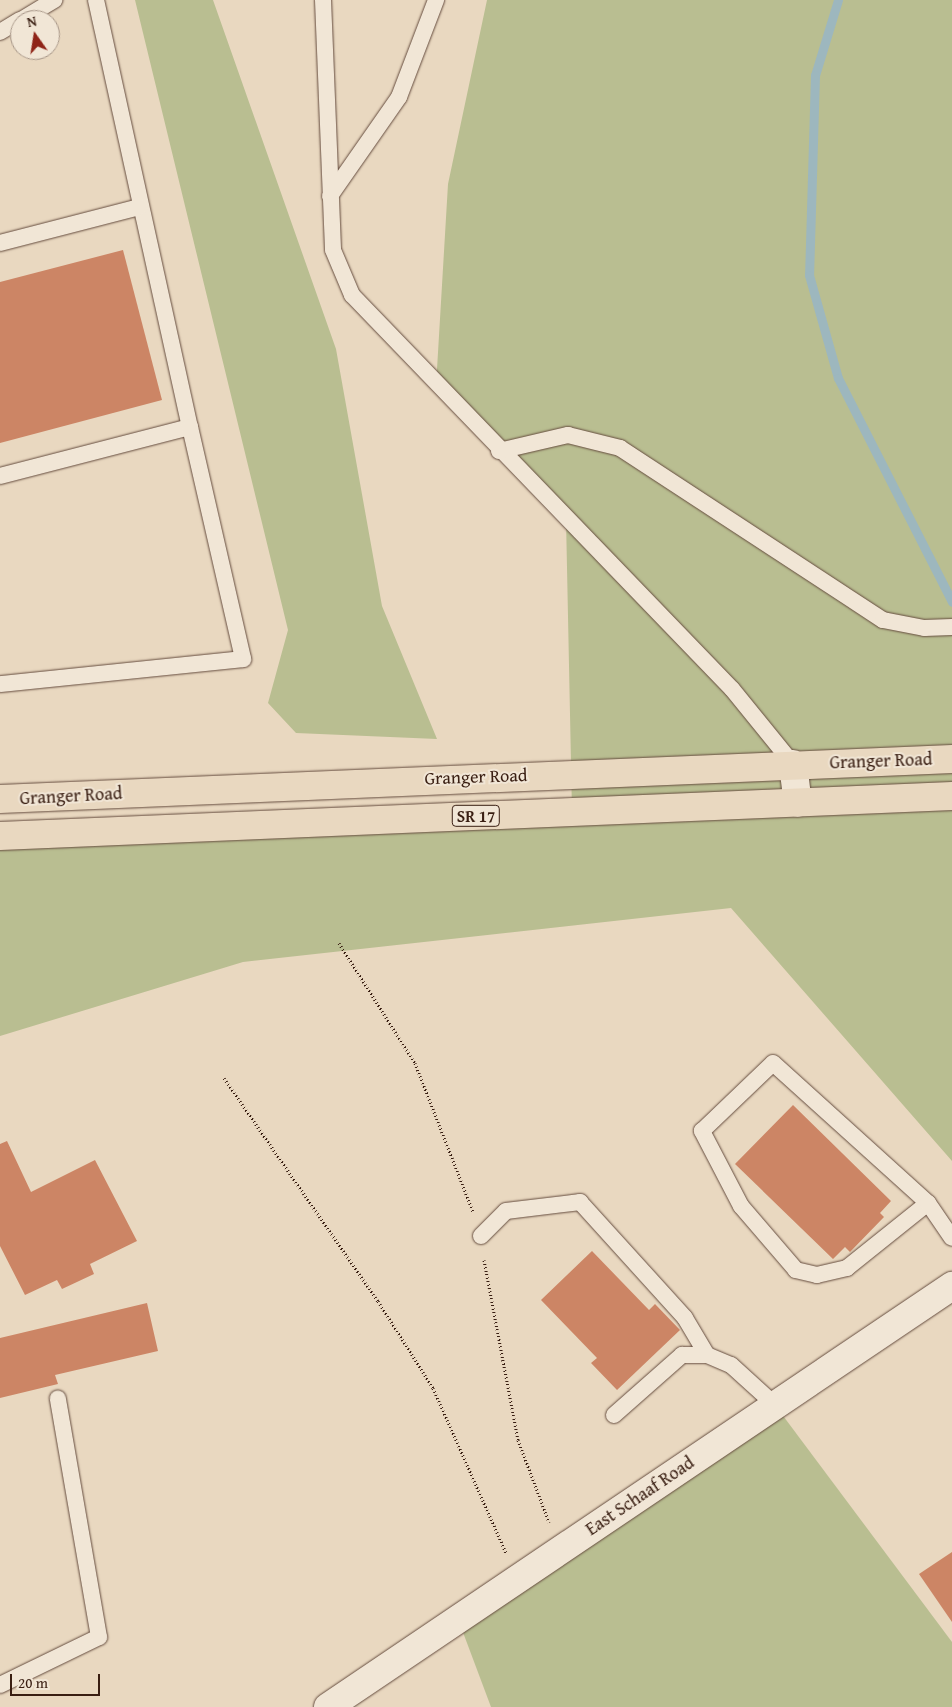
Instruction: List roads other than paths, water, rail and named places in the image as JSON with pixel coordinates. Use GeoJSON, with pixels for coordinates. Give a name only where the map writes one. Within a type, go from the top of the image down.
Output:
{"type":"FeatureCollection","features":[{"type":"Feature","properties":{"kind":"main road","name":"Granger Road"},"geometry":{"type":"LineString","coordinates":[[0,799],[941,759]]}},
{"type":"Feature","properties":{"kind":"main road","name":"Granger Road"},"geometry":{"type":"LineString","coordinates":[[0,836],[952,796]]}},
{"type":"Feature","properties":{"kind":"street"},"geometry":{"type":"LineString","coordinates":[[793,764],[798,803]]}},
{"type":"Feature","properties":{"kind":"street","name":"East Schaaf Road"},"geometry":{"type":"LineString","coordinates":[[328,1707],[952,1286]]}},
{"type":"Feature","properties":{"kind":"lane"},"geometry":{"type":"LineString","coordinates":[[37,10],[54,0]]}},
{"type":"Feature","properties":{"kind":"lane"},"geometry":{"type":"LineString","coordinates":[[0,684],[243,659],[139,207],[96,0]]}},
{"type":"Feature","properties":{"kind":"lane"},"geometry":{"type":"LineString","coordinates":[[324,0],[333,250],[352,295],[499,451],[732,690],[793,764]]}},
{"type":"Feature","properties":{"kind":"lane"},"geometry":{"type":"LineString","coordinates":[[330,196],[399,97],[436,0]]}},
{"type":"Feature","properties":{"kind":"lane"},"geometry":{"type":"LineString","coordinates":[[0,243],[139,207]]}},
{"type":"Feature","properties":{"kind":"lane"},"geometry":{"type":"LineString","coordinates":[[0,476],[190,427]]}},
{"type":"Feature","properties":{"kind":"lane"},"geometry":{"type":"LineString","coordinates":[[499,451],[568,435],[620,448],[883,620],[924,628],[952,627]]}},
{"type":"Feature","properties":{"kind":"lane"},"geometry":{"type":"LineString","coordinates":[[928,1203],[847,1268],[818,1275],[796,1270],[741,1206],[702,1131],[773,1063],[928,1203],[952,1238]]}},
{"type":"Feature","properties":{"kind":"lane"},"geometry":{"type":"LineString","coordinates":[[481,1236],[506,1211],[580,1202],[685,1318],[708,1354]]}},
{"type":"Feature","properties":{"kind":"lane"},"geometry":{"type":"LineString","coordinates":[[614,1415],[682,1355],[708,1354],[731,1366],[775,1405]]}},
{"type":"Feature","properties":{"kind":"lane"},"geometry":{"type":"LineString","coordinates":[[0,1684],[99,1637],[58,1399]]}},
{"type":"Feature","properties":{"kind":"waterway"},"geometry":{"type":"LineString","coordinates":[[838,0],[815,75],[809,275],[838,378],[952,602]]}}]}
